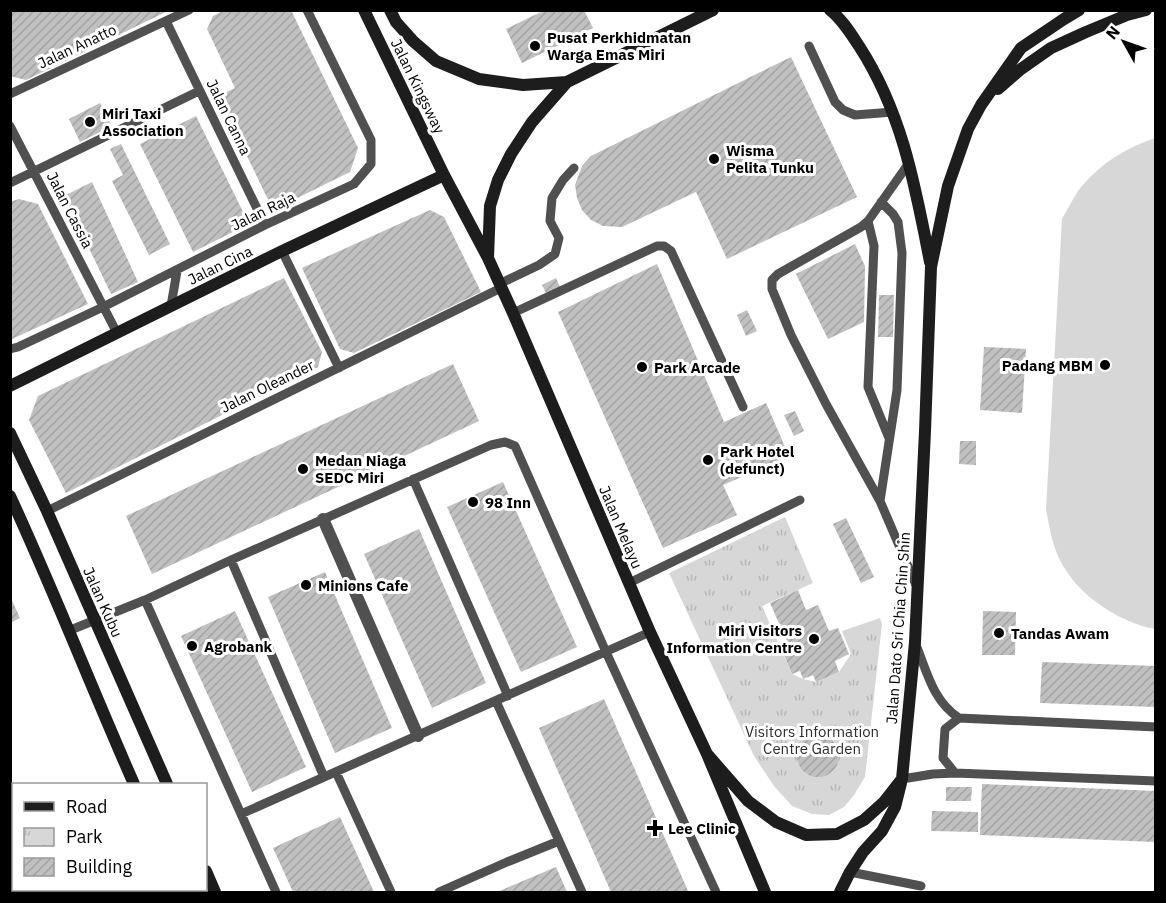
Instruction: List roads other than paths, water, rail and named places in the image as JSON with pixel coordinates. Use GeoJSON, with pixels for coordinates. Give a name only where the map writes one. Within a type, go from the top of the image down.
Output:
{"type":"FeatureCollection","features":[{"type":"Feature","properties":{"kind":"main road","name":"Jalan Kingsway"},"geometry":{"type":"LineString","coordinates":[[364,10],[444,175]]}},
{"type":"Feature","properties":{"kind":"main road","name":"Jalan Kingsway"},"geometry":{"type":"LineString","coordinates":[[390,10],[396,22],[413,41],[436,61],[479,79],[523,85],[567,82]]}},
{"type":"Feature","properties":{"kind":"main road"},"geometry":{"type":"LineString","coordinates":[[488,258],[490,206],[498,180],[511,154],[532,122],[567,82],[713,10]]}},
{"type":"Feature","properties":{"kind":"main road","name":"Jalan Dato Sri Chia Chin Shin"},"geometry":{"type":"LineString","coordinates":[[830,10],[848,30],[865,55],[893,112],[909,163],[931,267]]}},
{"type":"Feature","properties":{"kind":"main road","name":"Jalan Dato Sri Chia Chin Shin"},"geometry":{"type":"LineString","coordinates":[[902,779],[915,642],[931,267],[948,186],[968,129],[981,105],[1021,48],[1079,10]]}},
{"type":"Feature","properties":{"kind":"main road"},"geometry":{"type":"LineString","coordinates":[[981,105],[1021,69],[1051,48],[1127,15],[1146,10]]}},
{"type":"Feature","properties":{"kind":"main road","name":"Jalan Cina"},"geometry":{"type":"LineString","coordinates":[[10,386],[282,251],[444,175]]}},
{"type":"Feature","properties":{"kind":"main road","name":"Jalan Melayu"},"geometry":{"type":"LineString","coordinates":[[444,175],[488,258],[513,313],[628,583],[707,754],[765,892]]}},
{"type":"Feature","properties":{"kind":"main road","name":"Jalan Kubu"},"geometry":{"type":"LineString","coordinates":[[10,433],[167,783]]}},
{"type":"Feature","properties":{"kind":"main road"},"geometry":{"type":"LineString","coordinates":[[10,496],[134,783]]}},
{"type":"Feature","properties":{"kind":"main road"},"geometry":{"type":"LineString","coordinates":[[707,754],[748,801],[776,822],[806,835],[837,834],[864,820],[884,802],[902,779]]}},
{"type":"Feature","properties":{"kind":"main road"},"geometry":{"type":"LineString","coordinates":[[840,892],[863,852],[882,831],[895,807],[902,779]]}},
{"type":"Feature","properties":{"kind":"main road"},"geometry":{"type":"LineString","coordinates":[[207,873],[215,892]]}},
{"type":"Feature","properties":{"kind":"street"},"geometry":{"type":"LineString","coordinates":[[323,519],[418,736]]}},
{"type":"Feature","properties":{"kind":"lane","name":"Jalan Anatto"},"geometry":{"type":"LineString","coordinates":[[10,94],[189,10]]}},
{"type":"Feature","properties":{"kind":"lane","name":"Jalan Raja"},"geometry":{"type":"LineString","coordinates":[[10,349],[103,307],[265,225],[354,184],[371,164],[371,140],[307,10]]}},
{"type":"Feature","properties":{"kind":"lane","name":"Jalan Canna"},"geometry":{"type":"LineString","coordinates":[[165,21],[265,225]]}},
{"type":"Feature","properties":{"kind":"lane"},"geometry":{"type":"LineString","coordinates":[[809,46],[835,102],[843,110],[855,115],[893,112]]}},
{"type":"Feature","properties":{"kind":"lane"},"geometry":{"type":"LineString","coordinates":[[10,183],[199,91]]}},
{"type":"Feature","properties":{"kind":"lane","name":"Jalan Cassia"},"geometry":{"type":"LineString","coordinates":[[10,126],[117,333]]}},
{"type":"Feature","properties":{"kind":"lane"},"geometry":{"type":"LineString","coordinates":[[909,163],[868,221],[778,274],[772,280],[772,289],[791,335],[821,394],[880,501],[917,588]]}},
{"type":"Feature","properties":{"kind":"lane","name":"Jalan Oleander"},"geometry":{"type":"LineString","coordinates":[[46,511],[339,368],[539,265],[555,254],[559,238],[550,221],[552,198],[574,168]]}},
{"type":"Feature","properties":{"kind":"lane"},"geometry":{"type":"LineString","coordinates":[[880,501],[897,390],[902,253],[898,222],[881,202]]}},
{"type":"Feature","properties":{"kind":"lane"},"geometry":{"type":"LineString","coordinates":[[868,221],[874,246],[868,387],[890,439]]}},
{"type":"Feature","properties":{"kind":"lane"},"geometry":{"type":"LineString","coordinates":[[513,313],[657,246],[664,246],[670,251],[743,407]]}},
{"type":"Feature","properties":{"kind":"lane"},"geometry":{"type":"LineString","coordinates":[[282,251],[339,368]]}},
{"type":"Feature","properties":{"kind":"lane"},"geometry":{"type":"LineString","coordinates":[[171,306],[177,271]]}},
{"type":"Feature","properties":{"kind":"lane"},"geometry":{"type":"LineString","coordinates":[[68,631],[145,600],[491,445],[505,442],[515,446],[716,892]]}},
{"type":"Feature","properties":{"kind":"lane"},"geometry":{"type":"LineString","coordinates":[[413,479],[508,696]]}},
{"type":"Feature","properties":{"kind":"lane"},"geometry":{"type":"LineString","coordinates":[[628,583],[800,500]]}},
{"type":"Feature","properties":{"kind":"lane"},"geometry":{"type":"LineString","coordinates":[[231,560],[324,777]]}},
{"type":"Feature","properties":{"kind":"lane"},"geometry":{"type":"LineString","coordinates":[[145,600],[276,892]]}},
{"type":"Feature","properties":{"kind":"lane"},"geometry":{"type":"LineString","coordinates":[[241,814],[650,632]]}},
{"type":"Feature","properties":{"kind":"lane"},"geometry":{"type":"LineString","coordinates":[[915,642],[936,697],[950,713],[959,718],[1155,727]]}},
{"type":"Feature","properties":{"kind":"lane"},"geometry":{"type":"LineString","coordinates":[[496,701],[582,892]]}},
{"type":"Feature","properties":{"kind":"lane"},"geometry":{"type":"LineString","coordinates":[[955,773],[944,758],[945,729],[959,718]]}},
{"type":"Feature","properties":{"kind":"lane"},"geometry":{"type":"LineString","coordinates":[[336,772],[391,892]]}},
{"type":"Feature","properties":{"kind":"lane"},"geometry":{"type":"LineString","coordinates":[[902,779],[955,773],[1155,781]]}},
{"type":"Feature","properties":{"kind":"lane"},"geometry":{"type":"LineString","coordinates":[[439,892],[559,841]]}},
{"type":"Feature","properties":{"kind":"lane"},"geometry":{"type":"LineString","coordinates":[[850,872],[921,886]]}},
{"type":"Feature","properties":{"kind":"place","name":"Pusat Perkhidmatan Warga Emas Miri"},"geometry":{"type":"Point","coordinates":[535,46]}},
{"type":"Feature","properties":{"kind":"place","name":"Miri Taxi Association"},"geometry":{"type":"Point","coordinates":[90,122]}},
{"type":"Feature","properties":{"kind":"place","name":"Wisma Pelita Tunku"},"geometry":{"type":"Point","coordinates":[714,159]}},
{"type":"Feature","properties":{"kind":"place","name":"Padang MBM"},"geometry":{"type":"Point","coordinates":[1105,365]}},
{"type":"Feature","properties":{"kind":"place","name":"Park Arcade"},"geometry":{"type":"Point","coordinates":[642,367]}},
{"type":"Feature","properties":{"kind":"place","name":"Park Hotel (defunct)"},"geometry":{"type":"Point","coordinates":[708,460]}},
{"type":"Feature","properties":{"kind":"place","name":"Medan Niaga SEDC Miri"},"geometry":{"type":"Point","coordinates":[303,469]}},
{"type":"Feature","properties":{"kind":"place","name":"98 Inn"},"geometry":{"type":"Point","coordinates":[473,502]}},
{"type":"Feature","properties":{"kind":"place","name":"Minions Cafe"},"geometry":{"type":"Point","coordinates":[306,585]}},
{"type":"Feature","properties":{"kind":"place","name":"Tandas Awam"},"geometry":{"type":"Point","coordinates":[999,633]}},
{"type":"Feature","properties":{"kind":"place","name":"Miri Visitors Information Centre"},"geometry":{"type":"Point","coordinates":[814,639]}},
{"type":"Feature","properties":{"kind":"place","name":"Agrobank"},"geometry":{"type":"Point","coordinates":[192,646]}},
{"type":"Feature","properties":{"kind":"place","name":"Lee Clinic"},"geometry":{"type":"Point","coordinates":[655,828]}},
{"type":"Feature","properties":{"kind":"park label","name":"Visitors Information Centre Garden"},"geometry":{"type":"Point","coordinates":[812,740]}}]}
